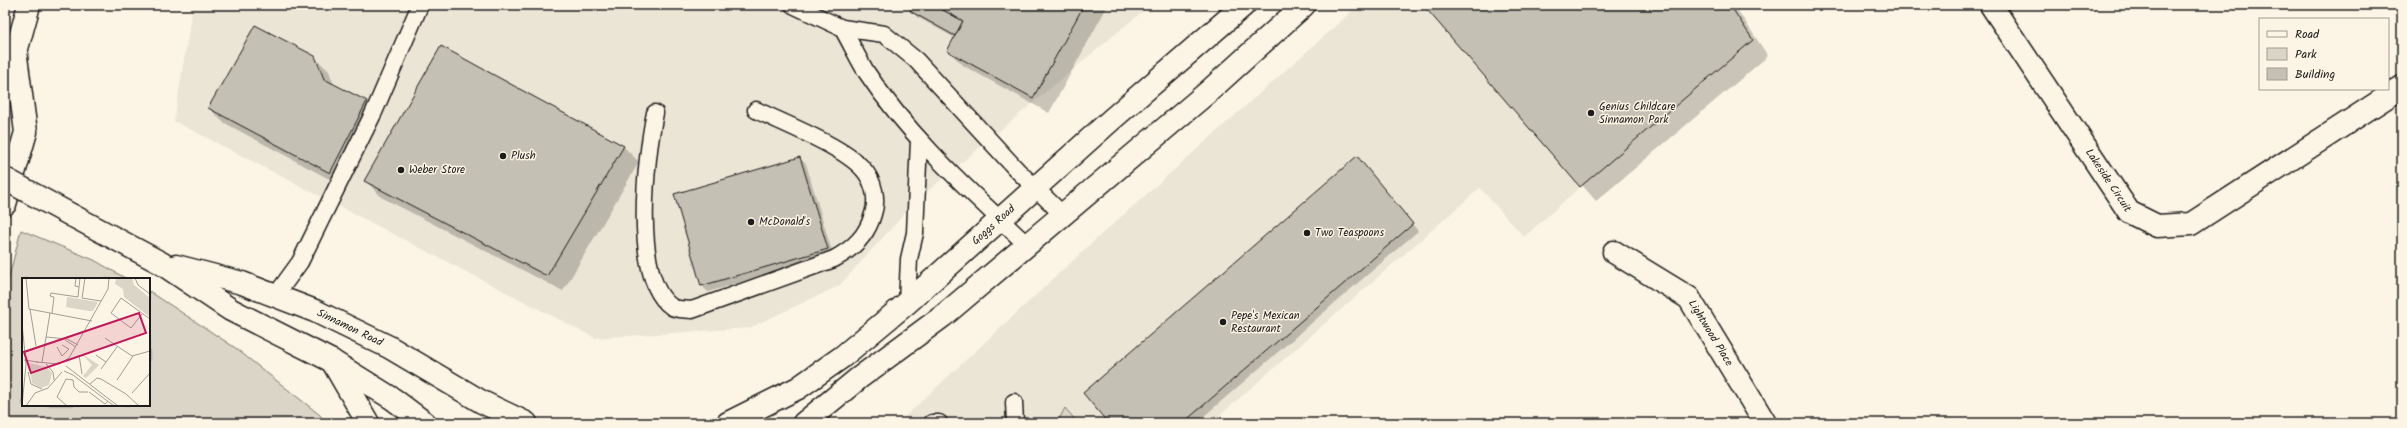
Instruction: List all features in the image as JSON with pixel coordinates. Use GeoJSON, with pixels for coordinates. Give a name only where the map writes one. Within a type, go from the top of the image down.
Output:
{"type":"FeatureCollection","features":[{"type":"Feature","properties":{"kind":"main road"},"geometry":{"type":"LineString","coordinates":[[5,92],[16,57],[29,5]]}},
{"type":"Feature","properties":{"kind":"main road","name":"Goggs Road"},"geometry":{"type":"LineString","coordinates":[[728,423],[798,388],[842,357],[907,303],[1036,187],[1244,5]]}},
{"type":"Feature","properties":{"kind":"main road"},"geometry":{"type":"LineString","coordinates":[[804,423],[858,378],[943,316],[1208,92],[1304,5]]}},
{"type":"Feature","properties":{"kind":"main road","name":"Lakeside Circuit"},"geometry":{"type":"LineString","coordinates":[[1991,5],[2129,212],[2157,226],[2191,224],[2402,87]]}},
{"type":"Feature","properties":{"kind":"main road"},"geometry":{"type":"LineString","coordinates":[[5,204],[26,132],[16,57]]}},
{"type":"Feature","properties":{"kind":"main road","name":"Sinnamon Road"},"geometry":{"type":"LineString","coordinates":[[5,179],[161,263],[231,310],[332,361],[393,399],[424,423]]}},
{"type":"Feature","properties":{"kind":"main road","name":"Lightwood Place"},"geometry":{"type":"LineString","coordinates":[[1614,252],[1689,298],[1765,423]]}},
{"type":"Feature","properties":{"kind":"main road","name":"Sinnamon Road"},"geometry":{"type":"LineString","coordinates":[[161,263],[242,283],[276,295],[348,326],[389,347],[482,402],[526,423]]}},
{"type":"Feature","properties":{"kind":"main road"},"geometry":{"type":"LineString","coordinates":[[332,361],[368,423]]}},
{"type":"Feature","properties":{"kind":"lane"},"geometry":{"type":"LineString","coordinates":[[276,295],[300,262],[374,112],[405,36],[420,5]]}},
{"type":"Feature","properties":{"kind":"lane"},"geometry":{"type":"LineString","coordinates":[[793,5],[842,28],[884,34],[916,60],[1017,170],[1062,214]]}},
{"type":"Feature","properties":{"kind":"lane"},"geometry":{"type":"LineString","coordinates":[[842,28],[867,73],[919,140],[1027,244]]}},
{"type":"Feature","properties":{"kind":"lane"},"geometry":{"type":"LineString","coordinates":[[655,114],[648,149],[645,238],[647,264],[661,297],[673,308],[692,310],[834,259],[850,250],[871,224],[876,204],[873,186],[863,169],[814,137],[756,110]]}},
{"type":"Feature","properties":{"kind":"lane"},"geometry":{"type":"LineString","coordinates":[[907,303],[909,259],[916,213],[919,140]]}},
{"type":"Feature","properties":{"kind":"lane"},"geometry":{"type":"LineString","coordinates":[[1014,402],[1015,423]]}},
{"type":"Feature","properties":{"kind":"lane"},"geometry":{"type":"LineString","coordinates":[[932,423],[939,423]]}},
{"type":"Feature","properties":{"kind":"shaded area"},"geometry":{"type":"Polygon","coordinates":[[[193,5],[1150,5],[917,200],[839,286],[749,328],[595,338],[174,121],[193,5]]]}},
{"type":"Feature","properties":{"kind":"shaded area"},"geometry":{"type":"Polygon","coordinates":[[[1359,5],[1730,5],[1753,40],[1580,187],[1524,237],[1480,188],[1211,423],[1078,423],[1065,408],[1057,423],[898,423],[1094,241],[1359,5]]]}},
{"type":"Feature","properties":{"kind":"green space"},"geometry":{"type":"Polygon","coordinates":[[[21,230],[94,260],[125,278],[22,278],[22,406],[150,406],[150,292],[234,347],[320,415],[326,423],[5,423],[5,293],[21,230]]]}},
{"type":"Feature","properties":{"kind":"green space"},"geometry":{"type":"Polygon","coordinates":[[[1065,408],[1078,423],[1057,423],[1065,408]]]}},
{"type":"Feature","properties":{"kind":"building"},"geometry":{"type":"Polygon","coordinates":[[[914,5],[934,5],[963,21],[955,36],[910,11],[914,5]]]}},
{"type":"Feature","properties":{"kind":"building"},"geometry":{"type":"Polygon","coordinates":[[[934,5],[1084,5],[1033,98],[947,51],[963,21],[934,5]]]}},
{"type":"Feature","properties":{"kind":"building","name":"Genius Childcare Sinnamon Park"},"geometry":{"type":"Polygon","coordinates":[[[1423,5],[1730,5],[1753,40],[1580,187],[1423,5]]]}},
{"type":"Feature","properties":{"kind":"building"},"geometry":{"type":"Polygon","coordinates":[[[255,25],[315,56],[324,79],[367,101],[330,173],[208,108],[255,25]]]}},
{"type":"Feature","properties":{"kind":"building"},"geometry":{"type":"Polygon","coordinates":[[[441,46],[624,146],[547,276],[364,181],[441,46]]]}},
{"type":"Feature","properties":{"kind":"building"},"geometry":{"type":"Polygon","coordinates":[[[1357,156],[1413,224],[1183,423],[1108,423],[1083,393],[1357,156]]]}},
{"type":"Feature","properties":{"kind":"building","name":"McDonald's"},"geometry":{"type":"Polygon","coordinates":[[[800,157],[828,249],[701,286],[674,194],[800,157]]]}},
{"type":"Feature","properties":{"kind":"place","name":"Genius Childcare Sinnamon Park"},"geometry":{"type":"Point","coordinates":[1591,113]}},
{"type":"Feature","properties":{"kind":"place","name":"Plush"},"geometry":{"type":"Point","coordinates":[503,156]}},
{"type":"Feature","properties":{"kind":"place","name":"Weber Store"},"geometry":{"type":"Point","coordinates":[401,170]}},
{"type":"Feature","properties":{"kind":"place","name":"McDonald's"},"geometry":{"type":"Point","coordinates":[751,222]}},
{"type":"Feature","properties":{"kind":"place","name":"Two Teaspoons"},"geometry":{"type":"Point","coordinates":[1307,233]}},
{"type":"Feature","properties":{"kind":"place","name":"Pepe's Mexican Restaurant"},"geometry":{"type":"Point","coordinates":[1223,322]}}]}
